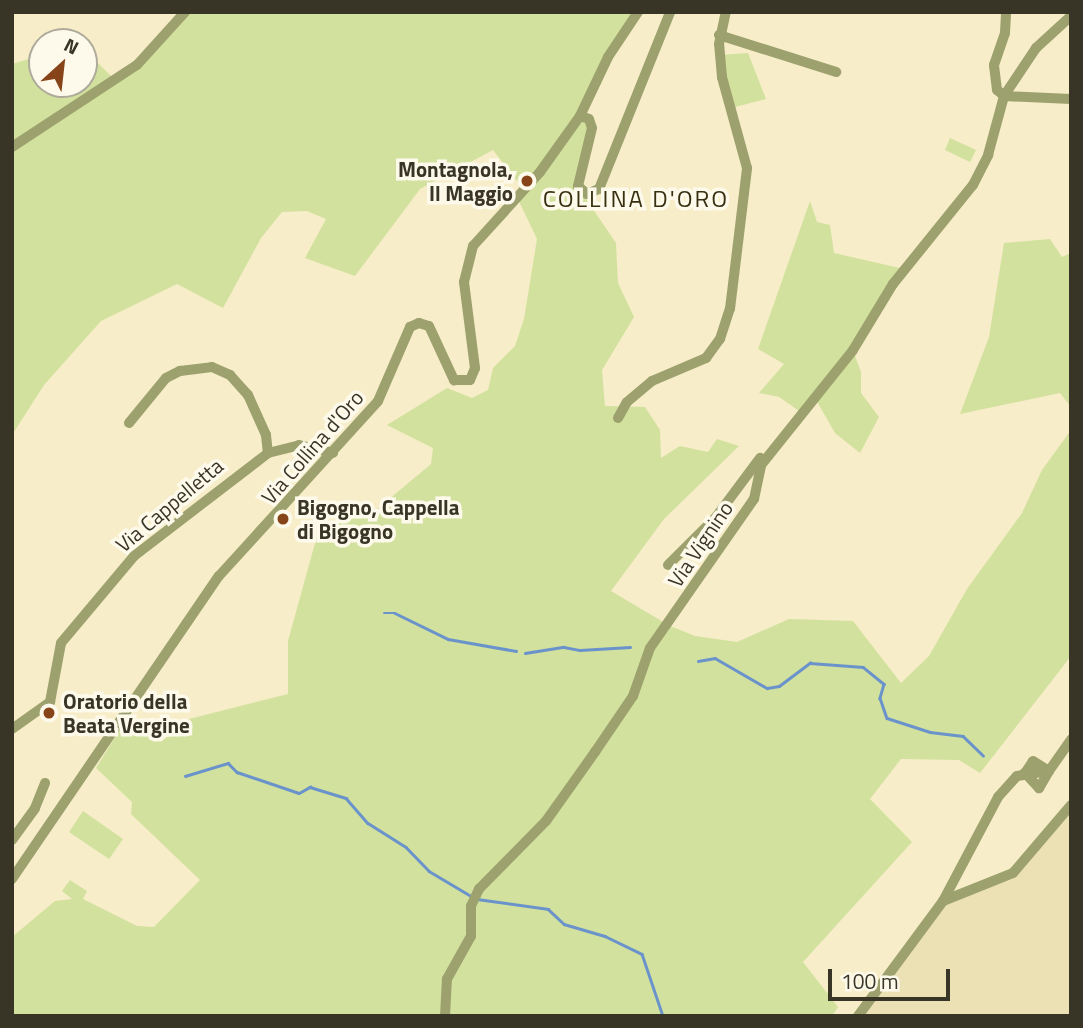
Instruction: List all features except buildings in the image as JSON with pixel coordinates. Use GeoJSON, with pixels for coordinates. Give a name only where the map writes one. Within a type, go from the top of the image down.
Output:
{"type":"FeatureCollection","features":[{"type":"Feature","properties":{"kind":"street"},"geometry":{"type":"LineString","coordinates":[[12,147],[137,65],[185,12]]}},
{"type":"Feature","properties":{"kind":"street"},"geometry":{"type":"LineString","coordinates":[[638,12],[603,67],[580,116],[592,124],[577,181],[579,190],[587,194],[599,189],[670,12]]}},
{"type":"Feature","properties":{"kind":"street"},"geometry":{"type":"LineString","coordinates":[[618,418],[627,402],[652,381],[706,358],[720,339],[730,309],[747,168],[722,77],[719,34],[726,12]]}},
{"type":"Feature","properties":{"kind":"street"},"geometry":{"type":"LineString","coordinates":[[1006,12],[1005,33],[994,65],[997,90],[1004,96],[1071,99]]}},
{"type":"Feature","properties":{"kind":"street","name":"Via Vignino"},"geometry":{"type":"LineString","coordinates":[[445,1016],[447,979],[471,936],[472,902],[479,889],[547,821],[634,696],[650,648],[754,499],[761,464],[780,436],[853,350],[893,284],[978,178],[1004,96],[1036,48],[1071,16]]}},
{"type":"Feature","properties":{"kind":"street"},"geometry":{"type":"LineString","coordinates":[[719,34],[836,72]]}},
{"type":"Feature","properties":{"kind":"street","name":"Via Collina d'Oro"},"geometry":{"type":"LineString","coordinates":[[13,877],[219,576],[333,453],[383,394],[407,332],[415,324],[423,323],[433,331],[454,380],[465,383],[473,375],[464,292],[473,246],[540,172],[580,116]]}},
{"type":"Feature","properties":{"kind":"street"},"geometry":{"type":"LineString","coordinates":[[129,423],[166,378],[180,371],[212,367],[230,376],[248,395],[266,435],[268,453]]}},
{"type":"Feature","properties":{"kind":"street"},"geometry":{"type":"LineString","coordinates":[[667,565],[716,517],[772,441],[780,436]]}},
{"type":"Feature","properties":{"kind":"street","name":"Via Cappelletta"},"geometry":{"type":"LineString","coordinates":[[12,729],[50,702],[59,648],[134,556],[268,453],[299,445],[333,453]]}},
{"type":"Feature","properties":{"kind":"street"},"geometry":{"type":"LineString","coordinates":[[858,1016],[943,901],[988,811],[1022,775],[1049,771],[1067,743]]}},
{"type":"Feature","properties":{"kind":"street"},"geometry":{"type":"LineString","coordinates":[[12,840],[35,808],[45,783]]}},
{"type":"Feature","properties":{"kind":"street"},"geometry":{"type":"LineString","coordinates":[[943,901],[1013,873],[1071,805]]}},
{"type":"Feature","properties":{"kind":"shaded area"},"geometry":{"type":"Polygon","coordinates":[[[1071,805],[1071,1016],[859,1016],[943,901],[1013,873],[1071,805]]]}},
{"type":"Feature","properties":{"kind":"green space"},"geometry":{"type":"Polygon","coordinates":[[[185,12],[638,12],[580,107],[589,119],[580,190],[616,243],[618,283],[634,317],[602,370],[605,406],[645,407],[660,430],[661,458],[680,446],[708,452],[717,439],[739,446],[664,519],[611,591],[670,626],[695,636],[737,642],[789,619],[853,621],[901,683],[929,656],[967,589],[1022,513],[1042,470],[1071,430],[1071,656],[980,773],[959,760],[901,759],[870,799],[912,842],[803,962],[838,1007],[832,1016],[12,1016],[12,937],[55,901],[72,899],[62,891],[70,880],[87,891],[83,899],[137,926],[154,927],[200,880],[131,814],[132,802],[96,768],[130,713],[161,742],[189,719],[288,694],[288,641],[320,525],[376,510],[431,464],[433,448],[387,425],[447,388],[472,398],[488,390],[493,368],[515,346],[524,319],[537,239],[515,193],[523,189],[493,150],[420,189],[355,276],[305,258],[326,219],[307,211],[282,212],[261,238],[223,308],[177,284],[101,321],[44,385],[12,435],[12,64],[28,59],[28,98],[98,98],[98,63],[112,77],[126,73],[185,12]]]}},
{"type":"Feature","properties":{"kind":"green space"},"geometry":{"type":"Polygon","coordinates":[[[748,53],[766,99],[731,108],[720,55],[748,53]]]}},
{"type":"Feature","properties":{"kind":"green space"},"geometry":{"type":"Polygon","coordinates":[[[950,138],[976,150],[970,162],[945,150],[950,138]]]}},
{"type":"Feature","properties":{"kind":"green space"},"geometry":{"type":"Polygon","coordinates":[[[810,201],[817,222],[830,225],[834,253],[904,269],[853,350],[861,372],[861,393],[879,417],[860,453],[835,433],[815,398],[802,413],[779,397],[759,393],[784,364],[758,349],[810,201]]]}},
{"type":"Feature","properties":{"kind":"green space"},"geometry":{"type":"Polygon","coordinates":[[[1050,239],[1062,257],[1071,253],[1071,407],[1060,393],[960,414],[989,337],[1004,243],[1050,239]]]}},
{"type":"Feature","properties":{"kind":"green space"},"geometry":{"type":"Polygon","coordinates":[[[83,811],[123,839],[109,859],[69,832],[83,811]]]}},
{"type":"Feature","properties":{"kind":"waterway"},"geometry":{"type":"LineString","coordinates":[[384,613],[395,613],[448,639],[516,651]]}},
{"type":"Feature","properties":{"kind":"waterway"},"geometry":{"type":"LineString","coordinates":[[525,653],[564,647],[580,650],[630,647]]}},
{"type":"Feature","properties":{"kind":"waterway"},"geometry":{"type":"LineString","coordinates":[[698,661],[715,658],[767,688],[779,686],[810,663],[863,667],[884,684],[880,698],[887,718],[930,732],[963,736],[983,755]]}},
{"type":"Feature","properties":{"kind":"waterway"},"geometry":{"type":"LineString","coordinates":[[185,776],[228,763],[237,772],[299,793],[310,787],[346,798],[368,823],[406,847],[429,871],[471,896]]}},
{"type":"Feature","properties":{"kind":"waterway"},"geometry":{"type":"LineString","coordinates":[[477,899],[548,909],[564,924],[605,936],[642,954],[663,1016]]}},
{"type":"Feature","properties":{"kind":"place","name":"Montagnola, Il Maggio"},"geometry":{"type":"Point","coordinates":[527,181]}},
{"type":"Feature","properties":{"kind":"place","name":"Bigogno, Cappella di Bigogno"},"geometry":{"type":"Point","coordinates":[283,519]}},
{"type":"Feature","properties":{"kind":"place","name":"Oratorio della Beata Vergine"},"geometry":{"type":"Point","coordinates":[49,713]}},
{"type":"Feature","properties":{"kind":"district","name":"COLLINA D'ORO"},"geometry":{"type":"Point","coordinates":[636,199]}}]}
